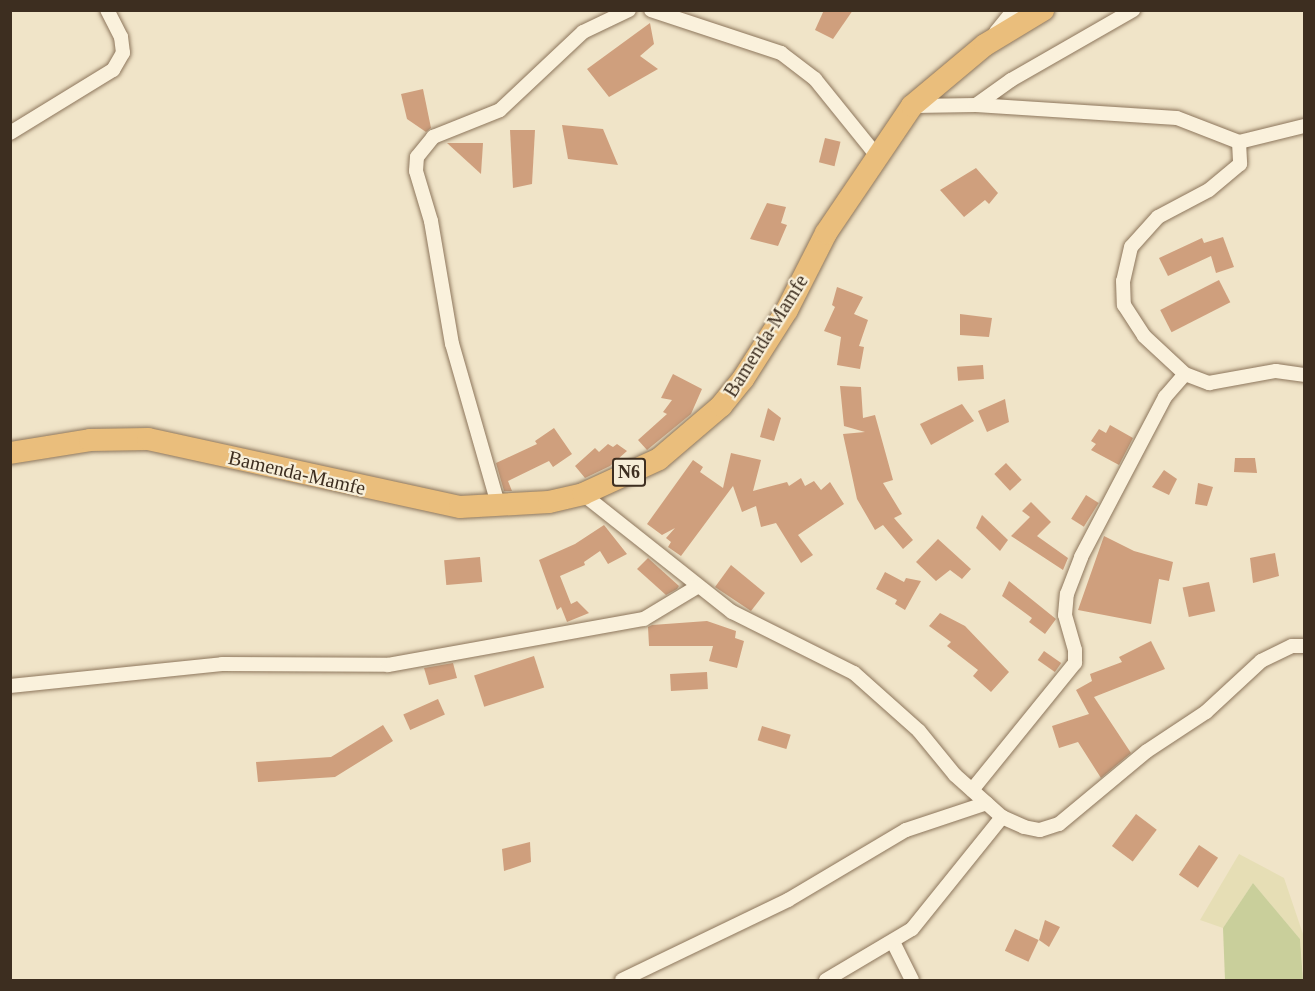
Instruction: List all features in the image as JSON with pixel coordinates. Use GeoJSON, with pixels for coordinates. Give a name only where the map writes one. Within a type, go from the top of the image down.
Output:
{"type":"FeatureCollection","features":[{"type":"Feature","properties":{"kind":"highway","name":"Bamenda-Mamfe"},"geometry":{"type":"LineString","coordinates":[[10,453],[90,440],[148,439],[460,507],[549,502],[583,494],[658,459],[721,406],[743,379],[787,310],[826,233],[912,106],[985,45],[1043,10]]}},
{"type":"Feature","properties":{"kind":"street"},"geometry":{"type":"LineString","coordinates":[[10,133],[113,70],[123,53],[121,37],[107,10]]}},
{"type":"Feature","properties":{"kind":"street"},"geometry":{"type":"LineString","coordinates":[[498,504],[452,344],[431,221],[416,171],[417,157],[433,137],[500,110],[583,32],[629,10]]}},
{"type":"Feature","properties":{"kind":"street"},"geometry":{"type":"LineString","coordinates":[[651,10],[781,52],[815,79],[878,158]]}},
{"type":"Feature","properties":{"kind":"street"},"geometry":{"type":"LineString","coordinates":[[985,45],[1014,10]]}},
{"type":"Feature","properties":{"kind":"street"},"geometry":{"type":"LineString","coordinates":[[976,105],[1011,80],[1133,10]]}},
{"type":"Feature","properties":{"kind":"street"},"geometry":{"type":"LineString","coordinates":[[912,106],[976,105],[1177,118],[1239,142],[1305,126]]}},
{"type":"Feature","properties":{"kind":"street"},"geometry":{"type":"LineString","coordinates":[[1239,142],[1240,164],[1209,190],[1158,217],[1131,247],[1123,281],[1124,305],[1144,336],[1185,374],[1209,384],[1276,371],[1305,375]]}},
{"type":"Feature","properties":{"kind":"street"},"geometry":{"type":"LineString","coordinates":[[972,790],[1074,663],[1076,650],[1065,615],[1067,594],[1077,566],[1165,397],[1185,374]]}},
{"type":"Feature","properties":{"kind":"street"},"geometry":{"type":"LineString","coordinates":[[583,494],[697,587],[765,631],[796,642],[854,673],[919,730],[972,790],[1002,817],[1040,830],[1059,824],[1147,751],[1206,712],[1261,661],[1292,646],[1305,646]]}},
{"type":"Feature","properties":{"kind":"street"},"geometry":{"type":"LineString","coordinates":[[10,686],[222,664],[388,665],[644,619],[697,587]]}},
{"type":"Feature","properties":{"kind":"street"},"geometry":{"type":"LineString","coordinates":[[622,981],[788,900],[906,830],[987,803]]}},
{"type":"Feature","properties":{"kind":"street"},"geometry":{"type":"LineString","coordinates":[[826,981],[849,964],[894,944],[936,902],[1002,817]]}},
{"type":"Feature","properties":{"kind":"street"},"geometry":{"type":"LineString","coordinates":[[894,944],[912,981]]}},
{"type":"Feature","properties":{"kind":"shaded area"},"geometry":{"type":"Polygon","coordinates":[[[1239,854],[1284,878],[1304,937],[1304,980],[1300,939],[1253,883],[1223,928],[1200,920],[1239,854]]]}},
{"type":"Feature","properties":{"kind":"green space"},"geometry":{"type":"Polygon","coordinates":[[[1253,883],[1300,939],[1303,980],[1225,980],[1223,928],[1253,883]]]}},
{"type":"Feature","properties":{"kind":"building"},"geometry":{"type":"Polygon","coordinates":[[[824,10],[853,10],[833,39],[815,30],[824,10]]]}},
{"type":"Feature","properties":{"kind":"building"},"geometry":{"type":"Polygon","coordinates":[[[650,23],[654,44],[640,56],[658,69],[609,97],[587,69],[650,23]]]}},
{"type":"Feature","properties":{"kind":"building"},"geometry":{"type":"Polygon","coordinates":[[[423,89],[431,128],[426,132],[407,119],[401,94],[423,89]]]}},
{"type":"Feature","properties":{"kind":"building"},"geometry":{"type":"Polygon","coordinates":[[[562,125],[603,129],[618,165],[568,159],[562,125]]]}},
{"type":"Feature","properties":{"kind":"building"},"geometry":{"type":"Polygon","coordinates":[[[510,130],[535,130],[532,184],[513,188],[510,130]]]}},
{"type":"Feature","properties":{"kind":"building"},"geometry":{"type":"Polygon","coordinates":[[[825,138],[841,142],[834,166],[819,162],[825,138]]]}},
{"type":"Feature","properties":{"kind":"building"},"geometry":{"type":"Polygon","coordinates":[[[447,143],[483,143],[481,174],[447,143]]]}},
{"type":"Feature","properties":{"kind":"building"},"geometry":{"type":"Polygon","coordinates":[[[976,168],[998,193],[989,204],[985,200],[964,217],[940,190],[976,168]]]}},
{"type":"Feature","properties":{"kind":"building"},"geometry":{"type":"Polygon","coordinates":[[[767,203],[786,207],[781,223],[787,225],[778,246],[750,239],[767,203]]]}},
{"type":"Feature","properties":{"kind":"building"},"geometry":{"type":"Polygon","coordinates":[[[1223,237],[1234,267],[1216,273],[1211,256],[1168,276],[1159,258],[1202,238],[1204,243],[1223,237]]]}},
{"type":"Feature","properties":{"kind":"building"},"geometry":{"type":"Polygon","coordinates":[[[1219,280],[1230,302],[1172,332],[1160,310],[1219,280]]]}},
{"type":"Feature","properties":{"kind":"building"},"geometry":{"type":"Polygon","coordinates":[[[837,287],[863,297],[854,314],[868,320],[859,346],[864,347],[860,369],[837,365],[841,337],[824,331],[835,307],[832,305],[837,287]]]}},
{"type":"Feature","properties":{"kind":"building"},"geometry":{"type":"Polygon","coordinates":[[[960,314],[992,318],[989,337],[960,335],[960,314]]]}},
{"type":"Feature","properties":{"kind":"building"},"geometry":{"type":"Polygon","coordinates":[[[983,365],[984,379],[958,381],[957,367],[983,365]]]}},
{"type":"Feature","properties":{"kind":"building"},"geometry":{"type":"Polygon","coordinates":[[[673,374],[702,389],[691,414],[647,450],[638,440],[667,414],[663,412],[672,400],[661,398],[673,374]]]}},
{"type":"Feature","properties":{"kind":"building"},"geometry":{"type":"Polygon","coordinates":[[[840,386],[861,387],[863,418],[875,415],[893,480],[883,483],[902,514],[894,518],[913,540],[903,549],[883,525],[875,530],[857,499],[843,434],[865,432],[844,426],[840,386]]]}},
{"type":"Feature","properties":{"kind":"building"},"geometry":{"type":"Polygon","coordinates":[[[1005,399],[1009,422],[987,432],[978,411],[1005,399]]]}},
{"type":"Feature","properties":{"kind":"building"},"geometry":{"type":"Polygon","coordinates":[[[962,404],[974,421],[931,445],[920,424],[962,404]]]}},
{"type":"Feature","properties":{"kind":"building"},"geometry":{"type":"Polygon","coordinates":[[[768,408],[781,418],[774,441],[760,437],[768,408]]]}},
{"type":"Feature","properties":{"kind":"building"},"geometry":{"type":"Polygon","coordinates":[[[1110,425],[1133,438],[1119,465],[1091,450],[1096,444],[1091,441],[1099,429],[1106,433],[1110,425]]]}},
{"type":"Feature","properties":{"kind":"building"},"geometry":{"type":"Polygon","coordinates":[[[554,428],[572,454],[553,467],[549,461],[508,481],[512,491],[504,491],[496,463],[537,444],[535,441],[554,428]]]}},
{"type":"Feature","properties":{"kind":"building"},"geometry":{"type":"Polygon","coordinates":[[[608,444],[613,447],[617,444],[627,451],[610,466],[585,478],[575,466],[595,448],[599,452],[608,444]]]}},
{"type":"Feature","properties":{"kind":"building"},"geometry":{"type":"Polygon","coordinates":[[[731,453],[761,460],[753,491],[787,482],[789,486],[801,478],[805,486],[814,481],[821,490],[830,482],[844,504],[798,535],[813,555],[801,563],[776,523],[761,527],[756,506],[742,512],[733,486],[681,556],[668,547],[671,542],[666,538],[675,528],[662,535],[647,524],[693,460],[703,467],[700,472],[723,488],[731,453]]]}},
{"type":"Feature","properties":{"kind":"building"},"geometry":{"type":"Polygon","coordinates":[[[1235,458],[1255,458],[1257,473],[1234,472],[1235,458]]]}},
{"type":"Feature","properties":{"kind":"building"},"geometry":{"type":"Polygon","coordinates":[[[1006,463],[1022,480],[1010,491],[994,474],[1006,463]]]}},
{"type":"Feature","properties":{"kind":"building"},"geometry":{"type":"Polygon","coordinates":[[[1164,470],[1177,479],[1169,495],[1152,487],[1164,470]]]}},
{"type":"Feature","properties":{"kind":"building"},"geometry":{"type":"Polygon","coordinates":[[[1198,483],[1213,487],[1207,506],[1195,504],[1198,483]]]}},
{"type":"Feature","properties":{"kind":"building"},"geometry":{"type":"Polygon","coordinates":[[[1086,495],[1099,503],[1084,527],[1071,519],[1086,495]]]}},
{"type":"Feature","properties":{"kind":"building"},"geometry":{"type":"Polygon","coordinates":[[[1031,502],[1051,522],[1037,536],[1068,558],[1063,570],[1011,536],[1030,517],[1022,511],[1031,502]]]}},
{"type":"Feature","properties":{"kind":"building"},"geometry":{"type":"Polygon","coordinates":[[[982,515],[1008,540],[1000,551],[976,528],[982,515]]]}},
{"type":"Feature","properties":{"kind":"building"},"geometry":{"type":"Polygon","coordinates":[[[604,525],[627,554],[608,564],[600,551],[584,562],[585,565],[560,576],[571,604],[577,601],[589,613],[567,622],[561,607],[557,610],[539,560],[575,544],[604,525]]]}},
{"type":"Feature","properties":{"kind":"building"},"geometry":{"type":"Polygon","coordinates":[[[1104,536],[1134,551],[1173,562],[1169,581],[1159,579],[1151,624],[1078,610],[1104,536]]]}},
{"type":"Feature","properties":{"kind":"building"},"geometry":{"type":"Polygon","coordinates":[[[938,539],[971,569],[962,579],[950,570],[936,581],[916,562],[938,539]]]}},
{"type":"Feature","properties":{"kind":"building"},"geometry":{"type":"Polygon","coordinates":[[[1275,553],[1279,576],[1253,583],[1250,558],[1275,553]]]}},
{"type":"Feature","properties":{"kind":"building"},"geometry":{"type":"Polygon","coordinates":[[[480,557],[482,582],[446,585],[444,560],[480,557]]]}},
{"type":"Feature","properties":{"kind":"building"},"geometry":{"type":"Polygon","coordinates":[[[648,558],[679,586],[677,589],[666,595],[637,569],[648,558]]]}},
{"type":"Feature","properties":{"kind":"building"},"geometry":{"type":"Polygon","coordinates":[[[731,565],[765,593],[751,611],[715,587],[731,565]]]}},
{"type":"Feature","properties":{"kind":"building"},"geometry":{"type":"Polygon","coordinates":[[[885,572],[904,582],[906,578],[921,581],[905,610],[895,604],[897,600],[876,589],[885,572]]]}},
{"type":"Feature","properties":{"kind":"building"},"geometry":{"type":"Polygon","coordinates":[[[1009,581],[1056,619],[1045,634],[1029,622],[1032,618],[1002,596],[1009,581]]]}},
{"type":"Feature","properties":{"kind":"building"},"geometry":{"type":"Polygon","coordinates":[[[1209,582],[1215,611],[1189,617],[1183,588],[1209,582]]]}},
{"type":"Feature","properties":{"kind":"building"},"geometry":{"type":"Polygon","coordinates":[[[940,613],[965,626],[1009,672],[991,692],[973,676],[978,670],[947,646],[951,642],[929,626],[940,613]]]}},
{"type":"Feature","properties":{"kind":"building"},"geometry":{"type":"Polygon","coordinates":[[[707,621],[736,631],[735,638],[744,641],[737,668],[709,661],[713,646],[649,646],[648,627],[652,625],[707,621]]]}},
{"type":"Feature","properties":{"kind":"building"},"geometry":{"type":"Polygon","coordinates":[[[1151,641],[1165,669],[1094,697],[1131,753],[1101,778],[1078,742],[1059,748],[1052,726],[1089,714],[1076,690],[1092,681],[1090,674],[1122,662],[1119,657],[1151,641]]]}},
{"type":"Feature","properties":{"kind":"building"},"geometry":{"type":"Polygon","coordinates":[[[1044,651],[1061,663],[1055,672],[1038,660],[1044,651]]]}},
{"type":"Feature","properties":{"kind":"building"},"geometry":{"type":"Polygon","coordinates":[[[534,656],[544,687],[484,707],[474,675],[534,656]]]}},
{"type":"Feature","properties":{"kind":"building"},"geometry":{"type":"Polygon","coordinates":[[[453,663],[457,678],[429,685],[424,668],[453,663]]]}},
{"type":"Feature","properties":{"kind":"building"},"geometry":{"type":"Polygon","coordinates":[[[707,672],[708,689],[671,691],[670,674],[707,672]]]}},
{"type":"Feature","properties":{"kind":"building"},"geometry":{"type":"Polygon","coordinates":[[[438,699],[445,715],[410,730],[403,714],[438,699]]]}},
{"type":"Feature","properties":{"kind":"building"},"geometry":{"type":"Polygon","coordinates":[[[383,725],[393,741],[335,777],[258,782],[256,762],[331,757],[383,725]]]}},
{"type":"Feature","properties":{"kind":"building"},"geometry":{"type":"Polygon","coordinates":[[[762,726],[791,735],[786,749],[758,740],[762,726]]]}},
{"type":"Feature","properties":{"kind":"building"},"geometry":{"type":"Polygon","coordinates":[[[1136,814],[1157,830],[1133,862],[1112,846],[1136,814]]]}},
{"type":"Feature","properties":{"kind":"building"},"geometry":{"type":"Polygon","coordinates":[[[530,842],[531,862],[504,871],[502,849],[530,842]]]}},
{"type":"Feature","properties":{"kind":"building"},"geometry":{"type":"Polygon","coordinates":[[[1199,845],[1218,858],[1198,888],[1179,875],[1199,845]]]}},
{"type":"Feature","properties":{"kind":"building"},"geometry":{"type":"Polygon","coordinates":[[[1045,920],[1060,927],[1049,947],[1039,940],[1045,920]]]}},
{"type":"Feature","properties":{"kind":"building"},"geometry":{"type":"Polygon","coordinates":[[[1015,929],[1039,940],[1028,962],[1005,951],[1015,929]]]}}]}
